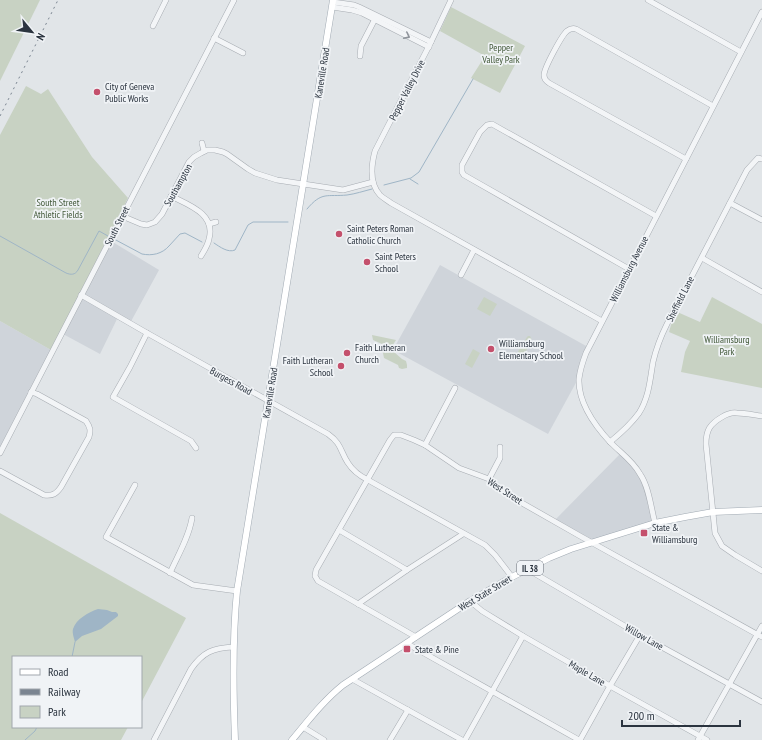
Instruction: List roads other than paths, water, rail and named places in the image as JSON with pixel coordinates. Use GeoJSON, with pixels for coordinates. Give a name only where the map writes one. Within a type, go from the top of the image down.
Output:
{"type":"FeatureCollection","features":[{"type":"Feature","properties":{"kind":"main road","name":"Kaneville Road"},"geometry":{"type":"LineString","coordinates":[[235,740],[233,647],[237,591],[333,3]]}},
{"type":"Feature","properties":{"kind":"main road","name":"West State Street"},"geometry":{"type":"LineString","coordinates":[[292,740],[332,693],[470,601],[549,558],[593,542],[655,523],[713,512],[762,510]]}},
{"type":"Feature","properties":{"kind":"street"},"geometry":{"type":"LineString","coordinates":[[153,26],[166,0]]}},
{"type":"Feature","properties":{"kind":"street","name":"South Street"},"geometry":{"type":"LineString","coordinates":[[0,453],[234,0]]}},
{"type":"Feature","properties":{"kind":"street","name":"Pepper Valley Drive"},"geometry":{"type":"LineString","coordinates":[[373,182],[372,164],[375,151],[430,45],[451,0]]}},
{"type":"Feature","properties":{"kind":"street"},"geometry":{"type":"LineString","coordinates":[[648,0],[741,52]]}},
{"type":"Feature","properties":{"kind":"street"},"geometry":{"type":"LineString","coordinates":[[333,3],[354,5],[376,18],[430,45]]}},
{"type":"Feature","properties":{"kind":"street","name":"Williamsburg Avenue"},"geometry":{"type":"LineString","coordinates":[[655,523],[649,497],[640,473],[633,463],[598,429],[589,414],[581,393],[579,381],[580,369],[602,321],[762,12]]}},
{"type":"Feature","properties":{"kind":"street"},"geometry":{"type":"LineString","coordinates":[[360,56],[361,46],[376,18]]}},
{"type":"Feature","properties":{"kind":"street"},"geometry":{"type":"LineString","coordinates":[[686,160],[554,86],[544,77],[548,64],[565,33],[572,28],[576,29],[714,106]]}},
{"type":"Feature","properties":{"kind":"street"},"geometry":{"type":"LineString","coordinates":[[214,38],[243,53]]}},
{"type":"Feature","properties":{"kind":"street"},"geometry":{"type":"LineString","coordinates":[[629,269],[464,175],[462,172],[462,165],[484,127],[492,124],[656,216]]}},
{"type":"Feature","properties":{"kind":"street"},"geometry":{"type":"LineString","coordinates":[[202,143],[204,151],[215,150],[223,152],[248,169],[262,176],[277,180],[343,190],[373,182],[380,194],[391,203],[602,321]]}},
{"type":"Feature","properties":{"kind":"street","name":"Southampton"},"geometry":{"type":"LineString","coordinates":[[122,216],[141,224],[147,225],[153,223],[160,217],[189,162],[204,151]]}},
{"type":"Feature","properties":{"kind":"street","name":"Sheffield Lane"},"geometry":{"type":"LineString","coordinates":[[610,442],[629,426],[639,412],[646,397],[653,361],[660,340],[749,167],[760,158]]}},
{"type":"Feature","properties":{"kind":"street"},"geometry":{"type":"LineString","coordinates":[[171,196],[199,211],[206,218],[210,230],[209,240],[201,256]]}},
{"type":"Feature","properties":{"kind":"street"},"geometry":{"type":"LineString","coordinates":[[730,203],[762,220]]}},
{"type":"Feature","properties":{"kind":"street"},"geometry":{"type":"LineString","coordinates":[[209,224],[216,222]]}},
{"type":"Feature","properties":{"kind":"street"},"geometry":{"type":"LineString","coordinates":[[461,275],[474,250]]}},
{"type":"Feature","properties":{"kind":"street"},"geometry":{"type":"LineString","coordinates":[[702,258],[762,292]]}},
{"type":"Feature","properties":{"kind":"street","name":"Burgess Road"},"geometry":{"type":"LineString","coordinates":[[81,295],[332,436],[338,443],[352,469],[368,480],[485,545],[500,560],[512,578]]}},
{"type":"Feature","properties":{"kind":"street"},"geometry":{"type":"LineString","coordinates":[[147,333],[113,397],[191,441],[196,448]]}},
{"type":"Feature","properties":{"kind":"street"},"geometry":{"type":"LineString","coordinates":[[425,445],[455,388]]}},
{"type":"Feature","properties":{"kind":"street"},"geometry":{"type":"LineString","coordinates":[[0,471],[44,495],[51,496],[62,488],[89,437],[90,426],[86,421],[31,392]]}},
{"type":"Feature","properties":{"kind":"street"},"geometry":{"type":"LineString","coordinates":[[762,416],[729,413],[715,421],[709,428],[706,436],[716,533],[722,546],[735,556],[762,571]]}},
{"type":"Feature","properties":{"kind":"street","name":"West Street"},"geometry":{"type":"LineString","coordinates":[[368,480],[394,435],[401,435],[425,445],[459,468],[489,479],[508,495],[760,635]]}},
{"type":"Feature","properties":{"kind":"street"},"geometry":{"type":"LineString","coordinates":[[489,479],[500,458],[500,447]]}},
{"type":"Feature","properties":{"kind":"street"},"geometry":{"type":"LineString","coordinates":[[368,480],[316,570],[315,576],[318,581],[416,637]]}},
{"type":"Feature","properties":{"kind":"street"},"geometry":{"type":"LineString","coordinates":[[135,486],[106,537],[193,586],[237,591]]}},
{"type":"Feature","properties":{"kind":"street"},"geometry":{"type":"LineString","coordinates":[[170,572],[184,544],[192,518]]}},
{"type":"Feature","properties":{"kind":"street"},"geometry":{"type":"LineString","coordinates":[[339,530],[407,570]]}},
{"type":"Feature","properties":{"kind":"street"},"geometry":{"type":"LineString","coordinates":[[358,604],[463,534]]}},
{"type":"Feature","properties":{"kind":"street","name":"Willow Lane"},"geometry":{"type":"LineString","coordinates":[[527,569],[640,635],[762,702]]}},
{"type":"Feature","properties":{"kind":"street","name":"Maple Lane"},"geometry":{"type":"LineString","coordinates":[[470,601],[482,611],[522,636],[699,738],[707,740]]}},
{"type":"Feature","properties":{"kind":"street"},"geometry":{"type":"LineString","coordinates":[[699,738],[760,635],[762,626]]}},
{"type":"Feature","properties":{"kind":"street"},"geometry":{"type":"LineString","coordinates":[[406,643],[580,740],[640,635]]}},
{"type":"Feature","properties":{"kind":"street"},"geometry":{"type":"LineString","coordinates":[[352,679],[464,740],[522,636]]}},
{"type":"Feature","properties":{"kind":"street"},"geometry":{"type":"LineString","coordinates":[[154,740],[191,669],[197,661],[206,653],[215,649],[233,647]]}},
{"type":"Feature","properties":{"kind":"street"},"geometry":{"type":"LineString","coordinates":[[390,740],[408,710]]}},
{"type":"Feature","properties":{"kind":"street"},"geometry":{"type":"LineString","coordinates":[[303,727],[324,740]]}},
{"type":"Feature","properties":{"kind":"water"},"geometry":{"type":"Polygon","coordinates":[[[98,609],[116,612],[118,616],[101,629],[82,636],[75,642],[73,629],[77,622],[83,616],[98,609]]]}},
{"type":"Feature","properties":{"kind":"waterway"},"geometry":{"type":"LineString","coordinates":[[384,185],[411,178],[419,172],[473,79]]}},
{"type":"Feature","properties":{"kind":"waterway"},"geometry":{"type":"LineString","coordinates":[[410,179],[418,184]]}},
{"type":"Feature","properties":{"kind":"waterway"},"geometry":{"type":"LineString","coordinates":[[307,209],[312,203],[321,197],[350,195],[372,189]]}},
{"type":"Feature","properties":{"kind":"waterway"},"geometry":{"type":"LineString","coordinates":[[214,243],[221,248],[232,251],[235,250],[248,225],[253,222],[288,222]]}},
{"type":"Feature","properties":{"kind":"waterway"},"geometry":{"type":"LineString","coordinates":[[0,236],[66,273],[71,274],[76,273],[78,270],[99,231],[108,236]]}},
{"type":"Feature","properties":{"kind":"waterway"},"geometry":{"type":"LineString","coordinates":[[114,239],[142,254],[149,255],[157,254],[163,251],[180,234],[185,233],[202,242]]}},
{"type":"Feature","properties":{"kind":"waterway"},"geometry":{"type":"LineString","coordinates":[[72,656],[75,642]]}},
{"type":"Feature","properties":{"kind":"waterway"},"geometry":{"type":"LineString","coordinates":[[25,740],[36,728]]}},
{"type":"Feature","properties":{"kind":"railway"},"geometry":{"type":"LineString","coordinates":[[0,116],[58,0]]}},
{"type":"Feature","properties":{"kind":"place","name":"City of Geneva Public Works"},"geometry":{"type":"Point","coordinates":[97,92]}},
{"type":"Feature","properties":{"kind":"place","name":"Saint Peters Roman Catholic Church"},"geometry":{"type":"Point","coordinates":[339,234]}},
{"type":"Feature","properties":{"kind":"place","name":"Saint Peters School"},"geometry":{"type":"Point","coordinates":[367,262]}},
{"type":"Feature","properties":{"kind":"place","name":"Williamsburg Elementary School"},"geometry":{"type":"Point","coordinates":[491,349]}},
{"type":"Feature","properties":{"kind":"place","name":"Faith Lutheran Church"},"geometry":{"type":"Point","coordinates":[347,353]}},
{"type":"Feature","properties":{"kind":"place","name":"Faith Lutheran School"},"geometry":{"type":"Point","coordinates":[341,366]}},
{"type":"Feature","properties":{"kind":"place","name":"State & Williamsburg"},"geometry":{"type":"Point","coordinates":[644,533]}},
{"type":"Feature","properties":{"kind":"place","name":"State & Pine"},"geometry":{"type":"Point","coordinates":[407,649]}},
{"type":"Feature","properties":{"kind":"park label","name":"Pepper Valley Park"},"geometry":{"type":"Point","coordinates":[501,52]}},
{"type":"Feature","properties":{"kind":"park label","name":"South Street Athletic Fields"},"geometry":{"type":"Point","coordinates":[58,208]}},
{"type":"Feature","properties":{"kind":"park label","name":"Williamsburg Park"},"geometry":{"type":"Point","coordinates":[727,344]}}]}
